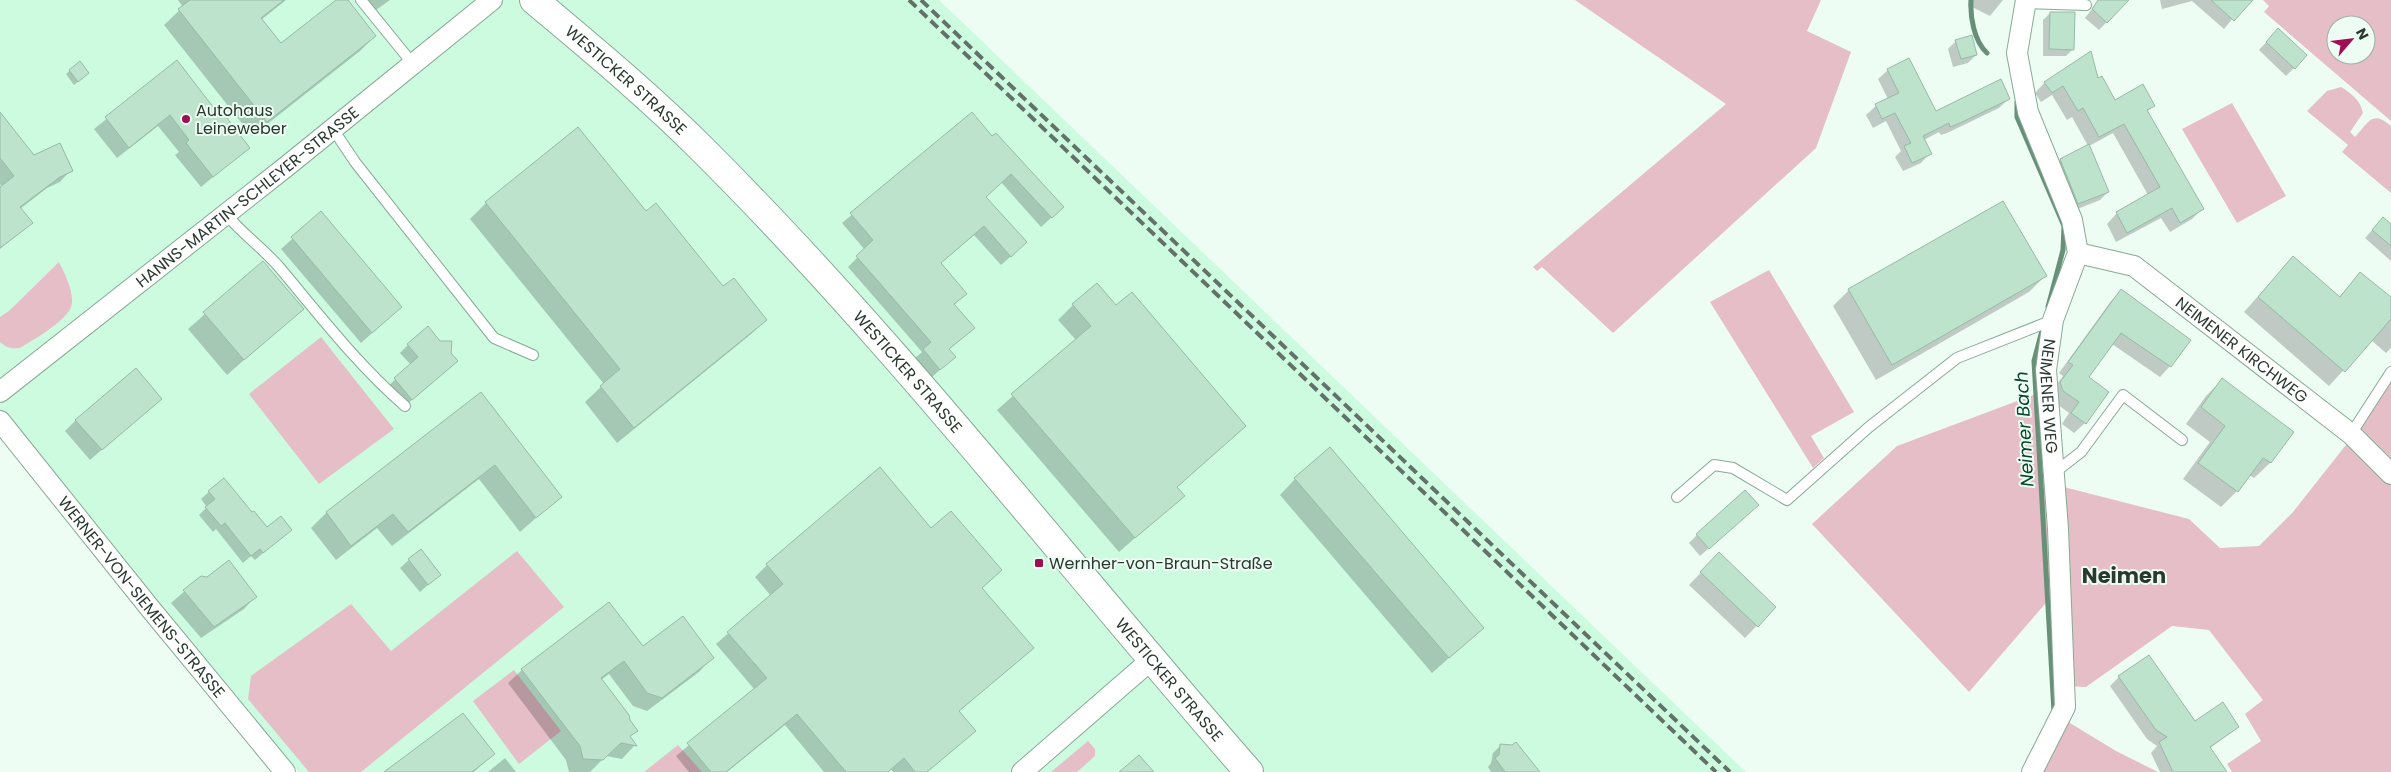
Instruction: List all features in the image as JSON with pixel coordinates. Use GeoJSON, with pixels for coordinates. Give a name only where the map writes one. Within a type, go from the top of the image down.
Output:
{"type":"FeatureCollection","features":[{"type":"Feature","properties":{"kind":"main road","name":"WESTICKER STRASSE"},"geometry":{"type":"LineString","coordinates":[[534,0],[632,84],[700,147],[832,284],[952,420],[1150,660],[1248,772]]}},
{"type":"Feature","properties":{"kind":"street","name":"HANNS-MARTIN-SCHLEYER-STRASSE"},"geometry":{"type":"LineString","coordinates":[[0,392],[333,129],[492,0]]}},
{"type":"Feature","properties":{"kind":"street"},"geometry":{"type":"LineString","coordinates":[[2026,1],[2017,53],[2028,112],[2072,220],[2078,254]]}},
{"type":"Feature","properties":{"kind":"street","name":"NEIMENER WEG"},"geometry":{"type":"LineString","coordinates":[[2032,772],[2065,707],[2054,473],[2046,370],[2053,320],[2078,254]]}},
{"type":"Feature","properties":{"kind":"street","name":"NEIMENER KIRCHWEG"},"geometry":{"type":"LineString","coordinates":[[2078,254],[2134,266],[2350,434],[2391,474]]}},
{"type":"Feature","properties":{"kind":"street","name":"WERNER-VON-SIEMENS-STRASSE"},"geometry":{"type":"LineString","coordinates":[[0,421],[285,772]]}},
{"type":"Feature","properties":{"kind":"street"},"geometry":{"type":"LineString","coordinates":[[1022,772],[1150,660]]}},
{"type":"Feature","properties":{"kind":"lane"},"geometry":{"type":"LineString","coordinates":[[361,0],[413,64]]}},
{"type":"Feature","properties":{"kind":"lane"},"geometry":{"type":"LineString","coordinates":[[2026,1],[2086,6]]}},
{"type":"Feature","properties":{"kind":"lane"},"geometry":{"type":"LineString","coordinates":[[333,129],[355,162],[494,338],[533,355]]}},
{"type":"Feature","properties":{"kind":"lane"},"geometry":{"type":"LineString","coordinates":[[226,214],[238,229],[278,266],[362,367],[405,406]]}},
{"type":"Feature","properties":{"kind":"lane"},"geometry":{"type":"LineString","coordinates":[[1677,497],[1714,465],[1734,468],[1787,500],[1869,427],[1957,358],[2053,320]]}},
{"type":"Feature","properties":{"kind":"lane"},"geometry":{"type":"LineString","coordinates":[[2350,434],[2391,372]]}},
{"type":"Feature","properties":{"kind":"lane"},"geometry":{"type":"LineString","coordinates":[[2054,473],[2081,452],[2123,395],[2182,440]]}},
{"type":"Feature","properties":{"kind":"shaded area"},"geometry":{"type":"Polygon","coordinates":[[[0,0],[939,0],[1746,772],[298,772],[0,412],[0,0]]]}},
{"type":"Feature","properties":{"kind":"shaded area"},"geometry":{"type":"Polygon","coordinates":[[[1575,0],[1821,0],[1807,31],[1851,52],[1816,148],[1613,333],[1542,267],[1537,271],[1533,267],[1726,104],[1575,0]]]}},
{"type":"Feature","properties":{"kind":"shaded area"},"geometry":{"type":"Polygon","coordinates":[[[2263,0],[2391,0],[2391,121],[2264,12],[2269,6],[2263,0]]]}},
{"type":"Feature","properties":{"kind":"shaded area"},"geometry":{"type":"Polygon","coordinates":[[[2341,87],[2355,98],[2362,109],[2363,113],[2350,132],[2355,137],[2367,123],[2375,118],[2385,121],[2391,126],[2391,193],[2342,152],[2348,145],[2307,111],[2327,91],[2341,87]]]}},
{"type":"Feature","properties":{"kind":"shaded area"},"geometry":{"type":"Polygon","coordinates":[[[2232,103],[2286,196],[2237,223],[2182,129],[2232,103]]]}},
{"type":"Feature","properties":{"kind":"shaded area"},"geometry":{"type":"Polygon","coordinates":[[[59,262],[71,293],[72,303],[70,309],[59,322],[20,348],[5,346],[0,342],[0,317],[9,311],[59,262]]]}},
{"type":"Feature","properties":{"kind":"shaded area"},"geometry":{"type":"Polygon","coordinates":[[[1769,270],[1854,412],[1811,436],[1824,458],[1813,468],[1710,302],[1769,270]]]}},
{"type":"Feature","properties":{"kind":"shaded area"},"geometry":{"type":"Polygon","coordinates":[[[321,337],[394,429],[319,484],[249,394],[321,337]]]}},
{"type":"Feature","properties":{"kind":"shaded area"},"geometry":{"type":"Polygon","coordinates":[[[2391,376],[2391,471],[2353,434],[2391,376]]]}},
{"type":"Feature","properties":{"kind":"shaded area"},"geometry":{"type":"Polygon","coordinates":[[[2039,393],[2051,597],[1969,692],[1812,524],[1897,446],[2039,393]]]}},
{"type":"Feature","properties":{"kind":"shaded area"},"geometry":{"type":"Polygon","coordinates":[[[2349,441],[2391,481],[2391,772],[2232,772],[2227,764],[2261,741],[2245,714],[2263,700],[2209,630],[2172,626],[2086,687],[2066,686],[2056,485],[2189,519],[2220,548],[2259,546],[2293,512],[2349,441]]]}},
{"type":"Feature","properties":{"kind":"shaded area"},"geometry":{"type":"Polygon","coordinates":[[[517,551],[564,607],[361,772],[309,772],[248,699],[251,676],[351,604],[391,651],[517,551]]]}},
{"type":"Feature","properties":{"kind":"shaded area"},"geometry":{"type":"Polygon","coordinates":[[[514,670],[561,731],[519,764],[473,701],[514,670]]]}},
{"type":"Feature","properties":{"kind":"shaded area"},"geometry":{"type":"Polygon","coordinates":[[[2065,720],[2116,751],[2158,772],[2041,772],[2065,720]]]}},
{"type":"Feature","properties":{"kind":"shaded area"},"geometry":{"type":"Polygon","coordinates":[[[1088,741],[1095,749],[1095,756],[1077,772],[1051,772],[1088,741]]]}},
{"type":"Feature","properties":{"kind":"shaded area"},"geometry":{"type":"Polygon","coordinates":[[[678,745],[702,772],[644,772],[678,745]]]}},
{"type":"Feature","properties":{"kind":"building"},"geometry":{"type":"Polygon","coordinates":[[[190,0],[284,0],[261,18],[281,43],[336,0],[348,0],[376,36],[267,122],[178,9],[190,0]]]}},
{"type":"Feature","properties":{"kind":"building"},"geometry":{"type":"Polygon","coordinates":[[[2098,0],[2129,0],[2107,23],[2092,9],[2098,0]]]}},
{"type":"Feature","properties":{"kind":"building"},"geometry":{"type":"Polygon","coordinates":[[[2211,0],[2253,0],[2234,21],[2211,0]]]}},
{"type":"Feature","properties":{"kind":"building"},"geometry":{"type":"Polygon","coordinates":[[[2050,12],[2075,12],[2074,50],[2049,49],[2050,12]]]}},
{"type":"Feature","properties":{"kind":"building"},"geometry":{"type":"Polygon","coordinates":[[[2278,28],[2307,55],[2295,69],[2266,42],[2278,28]]]}},
{"type":"Feature","properties":{"kind":"building"},"geometry":{"type":"Polygon","coordinates":[[[1972,35],[1977,55],[1961,59],[1955,40],[1972,35]]]}},
{"type":"Feature","properties":{"kind":"building"},"geometry":{"type":"Polygon","coordinates":[[[2091,51],[2098,78],[2102,76],[2115,100],[2143,84],[2155,106],[2147,110],[2204,209],[2180,223],[2172,208],[2127,233],[2116,212],[2160,187],[2124,124],[2099,137],[2083,108],[2078,111],[2063,86],[2052,93],[2044,82],[2091,51]]]}},
{"type":"Feature","properties":{"kind":"building"},"geometry":{"type":"Polygon","coordinates":[[[1909,58],[1936,111],[2001,79],[2010,99],[1958,124],[1950,127],[1949,123],[1923,136],[1932,154],[1912,163],[1904,146],[1911,143],[1895,113],[1882,119],[1875,104],[1899,93],[1887,69],[1909,58]]]}},
{"type":"Feature","properties":{"kind":"building"},"geometry":{"type":"Polygon","coordinates":[[[177,60],[220,116],[223,113],[250,148],[213,177],[186,143],[189,140],[170,115],[129,148],[105,117],[177,60]]]}},
{"type":"Feature","properties":{"kind":"building"},"geometry":{"type":"Polygon","coordinates":[[[80,61],[89,73],[78,82],[69,70],[80,61]]]}},
{"type":"Feature","properties":{"kind":"building"},"geometry":{"type":"Polygon","coordinates":[[[0,112],[34,155],[60,143],[73,171],[60,177],[20,207],[33,223],[0,248],[0,187],[14,176],[0,158],[0,112]]]}},
{"type":"Feature","properties":{"kind":"building"},"geometry":{"type":"Polygon","coordinates":[[[972,112],[992,136],[996,133],[1064,207],[1052,218],[1011,174],[986,197],[1027,242],[1011,257],[984,226],[941,263],[967,294],[954,304],[975,328],[949,349],[956,357],[940,370],[923,349],[931,342],[856,256],[873,240],[850,213],[972,112]]]}},
{"type":"Feature","properties":{"kind":"building"},"geometry":{"type":"Polygon","coordinates":[[[578,127],[646,211],[656,203],[723,286],[734,278],[767,320],[634,428],[600,386],[620,369],[485,202],[578,127]]]}},
{"type":"Feature","properties":{"kind":"building"},"geometry":{"type":"Polygon","coordinates":[[[2089,144],[2109,192],[2078,204],[2060,159],[2089,144]]]}},
{"type":"Feature","properties":{"kind":"building"},"geometry":{"type":"Polygon","coordinates":[[[2003,201],[2047,276],[1892,365],[1848,289],[2003,201]]]}},
{"type":"Feature","properties":{"kind":"building"},"geometry":{"type":"Polygon","coordinates":[[[321,211],[402,307],[372,333],[291,237],[321,211]]]}},
{"type":"Feature","properties":{"kind":"building"},"geometry":{"type":"Polygon","coordinates":[[[2383,217],[2391,224],[2391,246],[2372,230],[2383,217]]]}},
{"type":"Feature","properties":{"kind":"building"},"geometry":{"type":"Polygon","coordinates":[[[2293,256],[2340,297],[2360,272],[2391,297],[2391,319],[2345,372],[2258,297],[2293,256]]]}},
{"type":"Feature","properties":{"kind":"building"},"geometry":{"type":"Polygon","coordinates":[[[263,261],[304,309],[244,360],[203,312],[263,261]]]}},
{"type":"Feature","properties":{"kind":"building"},"geometry":{"type":"Polygon","coordinates":[[[1097,283],[1116,305],[1132,292],[1246,426],[1177,487],[1185,496],[1135,538],[1011,394],[1091,326],[1072,304],[1097,283]]]}},
{"type":"Feature","properties":{"kind":"building"},"geometry":{"type":"Polygon","coordinates":[[[2121,289],[2191,340],[2171,367],[2121,333],[2089,377],[2109,392],[2086,424],[2071,413],[2079,402],[2063,391],[2060,382],[2073,365],[2068,362],[2121,289]]]}},
{"type":"Feature","properties":{"kind":"building"},"geometry":{"type":"Polygon","coordinates":[[[428,326],[440,341],[452,341],[451,353],[458,361],[412,400],[394,378],[418,357],[407,344],[428,326]]]}},
{"type":"Feature","properties":{"kind":"building"},"geometry":{"type":"Polygon","coordinates":[[[136,368],[162,399],[102,450],[75,420],[136,368]]]}},
{"type":"Feature","properties":{"kind":"building"},"geometry":{"type":"Polygon","coordinates":[[[2222,378],[2294,432],[2271,463],[2263,458],[2238,492],[2198,463],[2225,426],[2201,407],[2222,378]]]}},
{"type":"Feature","properties":{"kind":"building"},"geometry":{"type":"Polygon","coordinates":[[[481,392],[562,497],[536,518],[495,465],[408,532],[393,514],[351,546],[326,512],[481,392]]]}},
{"type":"Feature","properties":{"kind":"building"},"geometry":{"type":"Polygon","coordinates":[[[1330,447],[1484,628],[1449,658],[1294,478],[1330,447]]]}},
{"type":"Feature","properties":{"kind":"building"},"geometry":{"type":"Polygon","coordinates":[[[880,467],[931,528],[951,511],[1002,570],[982,588],[1034,648],[959,711],[976,731],[927,772],[915,772],[904,758],[888,772],[846,772],[797,714],[726,772],[711,772],[687,743],[767,678],[727,632],[783,584],[766,564],[880,467]]]}},
{"type":"Feature","properties":{"kind":"building"},"geometry":{"type":"Polygon","coordinates":[[[224,478],[267,527],[281,516],[292,530],[263,553],[260,549],[251,556],[225,523],[221,526],[205,507],[215,499],[208,491],[224,478]]]}},
{"type":"Feature","properties":{"kind":"building"},"geometry":{"type":"Polygon","coordinates":[[[1745,490],[1759,505],[1709,549],[1696,534],[1745,490]]]}},
{"type":"Feature","properties":{"kind":"building"},"geometry":{"type":"Polygon","coordinates":[[[421,549],[441,575],[428,585],[408,559],[421,549]]]}},
{"type":"Feature","properties":{"kind":"building"},"geometry":{"type":"Polygon","coordinates":[[[1719,552],[1776,607],[1758,627],[1700,572],[1719,552]]]}},
{"type":"Feature","properties":{"kind":"building"},"geometry":{"type":"Polygon","coordinates":[[[229,560],[257,597],[214,627],[183,590],[201,576],[207,577],[229,560]]]}},
{"type":"Feature","properties":{"kind":"building"},"geometry":{"type":"Polygon","coordinates":[[[609,602],[643,646],[683,616],[714,658],[662,698],[647,693],[624,661],[601,678],[629,715],[630,720],[638,731],[630,736],[637,746],[621,743],[603,760],[583,759],[580,746],[521,669],[609,602]]]}},
{"type":"Feature","properties":{"kind":"building"},"geometry":{"type":"Polygon","coordinates":[[[2149,655],[2195,721],[2223,702],[2239,727],[2210,747],[2227,772],[2173,772],[2159,742],[2167,737],[2156,730],[2118,676],[2149,655]]]}},
{"type":"Feature","properties":{"kind":"building"},"geometry":{"type":"Polygon","coordinates":[[[463,713],[495,754],[472,772],[384,772],[463,713]]]}},
{"type":"Feature","properties":{"kind":"building"},"geometry":{"type":"Polygon","coordinates":[[[1516,742],[1540,772],[1505,772],[1495,758],[1499,755],[1500,744],[1512,745],[1516,742]]]}},
{"type":"Feature","properties":{"kind":"building"},"geometry":{"type":"Polygon","coordinates":[[[1139,755],[1154,772],[1119,772],[1139,755]]]}},
{"type":"Feature","properties":{"kind":"waterway","name":"Neimer Bach"},"geometry":{"type":"LineString","coordinates":[[1971,0],[1971,14],[1976,35],[1987,53]]}},
{"type":"Feature","properties":{"kind":"waterway","name":"Neimer Bach"},"geometry":{"type":"LineString","coordinates":[[2017,102],[2017,117],[2064,226],[2063,250],[2048,307]]}},
{"type":"Feature","properties":{"kind":"waterway","name":"Neimer Bach"},"geometry":{"type":"LineString","coordinates":[[2043,327],[2034,361],[2054,712]]}},
{"type":"Feature","properties":{"kind":"railway"},"geometry":{"type":"LineString","coordinates":[[909,0],[1716,772]]}},
{"type":"Feature","properties":{"kind":"railway"},"geometry":{"type":"LineString","coordinates":[[921,0],[1730,772]]}},
{"type":"Feature","properties":{"kind":"place","name":"Autohaus Leineweber"},"geometry":{"type":"Point","coordinates":[186,119]}},
{"type":"Feature","properties":{"kind":"place","name":"Wernher-von-Braun-Straße"},"geometry":{"type":"Point","coordinates":[1039,563]}},
{"type":"Feature","properties":{"kind":"district","name":"Neimen"},"geometry":{"type":"Point","coordinates":[2124,575]}}]}
